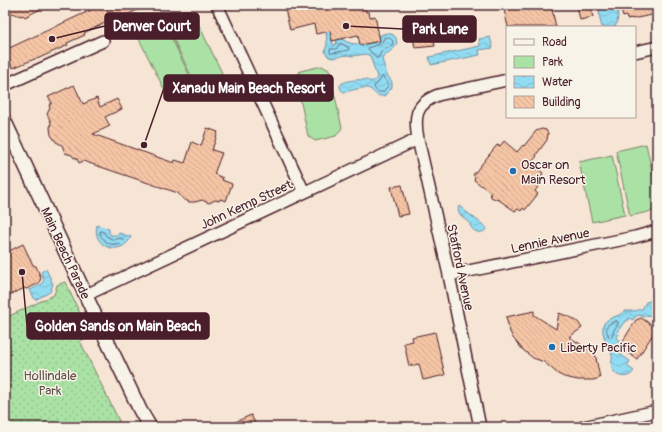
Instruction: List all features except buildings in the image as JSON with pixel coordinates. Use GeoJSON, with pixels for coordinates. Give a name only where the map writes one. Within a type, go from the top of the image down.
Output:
{"type":"FeatureCollection","features":[{"type":"Feature","properties":{"kind":"street"},"geometry":{"type":"LineString","coordinates":[[217,5],[304,192]]}},
{"type":"Feature","properties":{"kind":"street"},"geometry":{"type":"LineString","coordinates":[[5,85],[103,41]]}},
{"type":"Feature","properties":{"kind":"street"},"geometry":{"type":"LineString","coordinates":[[636,52],[657,47]]}},
{"type":"Feature","properties":{"kind":"street","name":"Stafford Avenue"},"geometry":{"type":"LineString","coordinates":[[480,427],[449,275],[418,139],[416,128],[417,114],[425,102],[429,99],[506,80]]}},
{"type":"Feature","properties":{"kind":"street","name":"Main Beach Parade"},"geometry":{"type":"LineString","coordinates":[[5,122],[140,410],[150,427]]}},
{"type":"Feature","properties":{"kind":"street","name":"John Kemp Street"},"geometry":{"type":"LineString","coordinates":[[86,296],[418,139]]}},
{"type":"Feature","properties":{"kind":"street","name":"Lennie Avenue"},"geometry":{"type":"LineString","coordinates":[[449,275],[635,237],[657,231]]}},
{"type":"Feature","properties":{"kind":"street"},"geometry":{"type":"LineString","coordinates":[[583,427],[657,411]]}},
{"type":"Feature","properties":{"kind":"green space"},"geometry":{"type":"Polygon","coordinates":[[[195,17],[222,73],[196,86],[169,30],[195,17]]]}},
{"type":"Feature","properties":{"kind":"green space"},"geometry":{"type":"Polygon","coordinates":[[[165,24],[192,81],[166,93],[138,37],[165,24]]]}},
{"type":"Feature","properties":{"kind":"green space"},"geometry":{"type":"Polygon","coordinates":[[[322,66],[329,70],[342,128],[336,136],[315,141],[308,136],[296,79],[300,71],[322,66]]]}},
{"type":"Feature","properties":{"kind":"green space"},"geometry":{"type":"Polygon","coordinates":[[[646,144],[657,194],[657,210],[630,216],[616,151],[646,144]]]}},
{"type":"Feature","properties":{"kind":"green space"},"geometry":{"type":"Polygon","coordinates":[[[612,155],[625,215],[592,222],[579,162],[612,155]]]}},
{"type":"Feature","properties":{"kind":"green space","name":"Hollindale Park"},"geometry":{"type":"Polygon","coordinates":[[[65,282],[91,336],[80,341],[122,427],[5,427],[5,318],[54,295],[57,285],[65,282]]]}},
{"type":"Feature","properties":{"kind":"water"},"geometry":{"type":"Polygon","coordinates":[[[599,5],[617,5],[618,19],[615,26],[602,26],[599,5]]]}},
{"type":"Feature","properties":{"kind":"water"},"geometry":{"type":"Polygon","coordinates":[[[330,31],[333,45],[336,44],[337,40],[342,39],[350,43],[361,45],[379,41],[379,36],[385,33],[392,34],[396,38],[397,41],[395,47],[382,59],[387,75],[392,82],[392,87],[384,96],[378,95],[367,88],[344,92],[342,91],[340,87],[341,85],[347,81],[374,81],[377,77],[370,56],[366,54],[353,56],[347,55],[333,58],[329,57],[325,51],[327,44],[326,32],[330,31]]]}},
{"type":"Feature","properties":{"kind":"water"},"geometry":{"type":"Polygon","coordinates":[[[490,37],[493,48],[479,50],[480,55],[431,65],[429,57],[480,46],[479,39],[490,37]]]}},
{"type":"Feature","properties":{"kind":"water"},"geometry":{"type":"Polygon","coordinates":[[[459,206],[487,228],[486,230],[482,232],[475,231],[459,213],[459,206]]]}},
{"type":"Feature","properties":{"kind":"water"},"geometry":{"type":"Polygon","coordinates":[[[97,225],[109,229],[109,233],[111,235],[119,233],[131,237],[121,247],[108,247],[102,244],[98,239],[96,233],[97,225]]]}},
{"type":"Feature","properties":{"kind":"water"},"geometry":{"type":"Polygon","coordinates":[[[46,269],[53,284],[50,292],[35,300],[30,290],[42,284],[44,279],[41,272],[46,269]]]}},
{"type":"Feature","properties":{"kind":"water"},"geometry":{"type":"Polygon","coordinates":[[[657,299],[657,313],[643,317],[640,315],[636,316],[633,320],[629,318],[617,332],[619,334],[616,338],[620,340],[616,345],[617,349],[621,355],[630,361],[627,366],[634,371],[625,377],[619,376],[615,373],[611,366],[612,356],[603,332],[604,323],[625,311],[642,309],[646,302],[657,299]]]}},
{"type":"Feature","properties":{"kind":"place","name":"Park Lane"},"geometry":{"type":"Point","coordinates":[346,26]}},
{"type":"Feature","properties":{"kind":"place","name":"Denver Court"},"geometry":{"type":"Point","coordinates":[52,39]}},
{"type":"Feature","properties":{"kind":"place","name":"Xanadu Main Beach Resort"},"geometry":{"type":"Point","coordinates":[144,145]}},
{"type":"Feature","properties":{"kind":"place","name":"Oscar on Main Resort"},"geometry":{"type":"Point","coordinates":[513,171]}},
{"type":"Feature","properties":{"kind":"place","name":"Golden Sands on Main Beach"},"geometry":{"type":"Point","coordinates":[22,272]}},
{"type":"Feature","properties":{"kind":"place","name":"Liberty Pacific"},"geometry":{"type":"Point","coordinates":[552,347]}}]}
